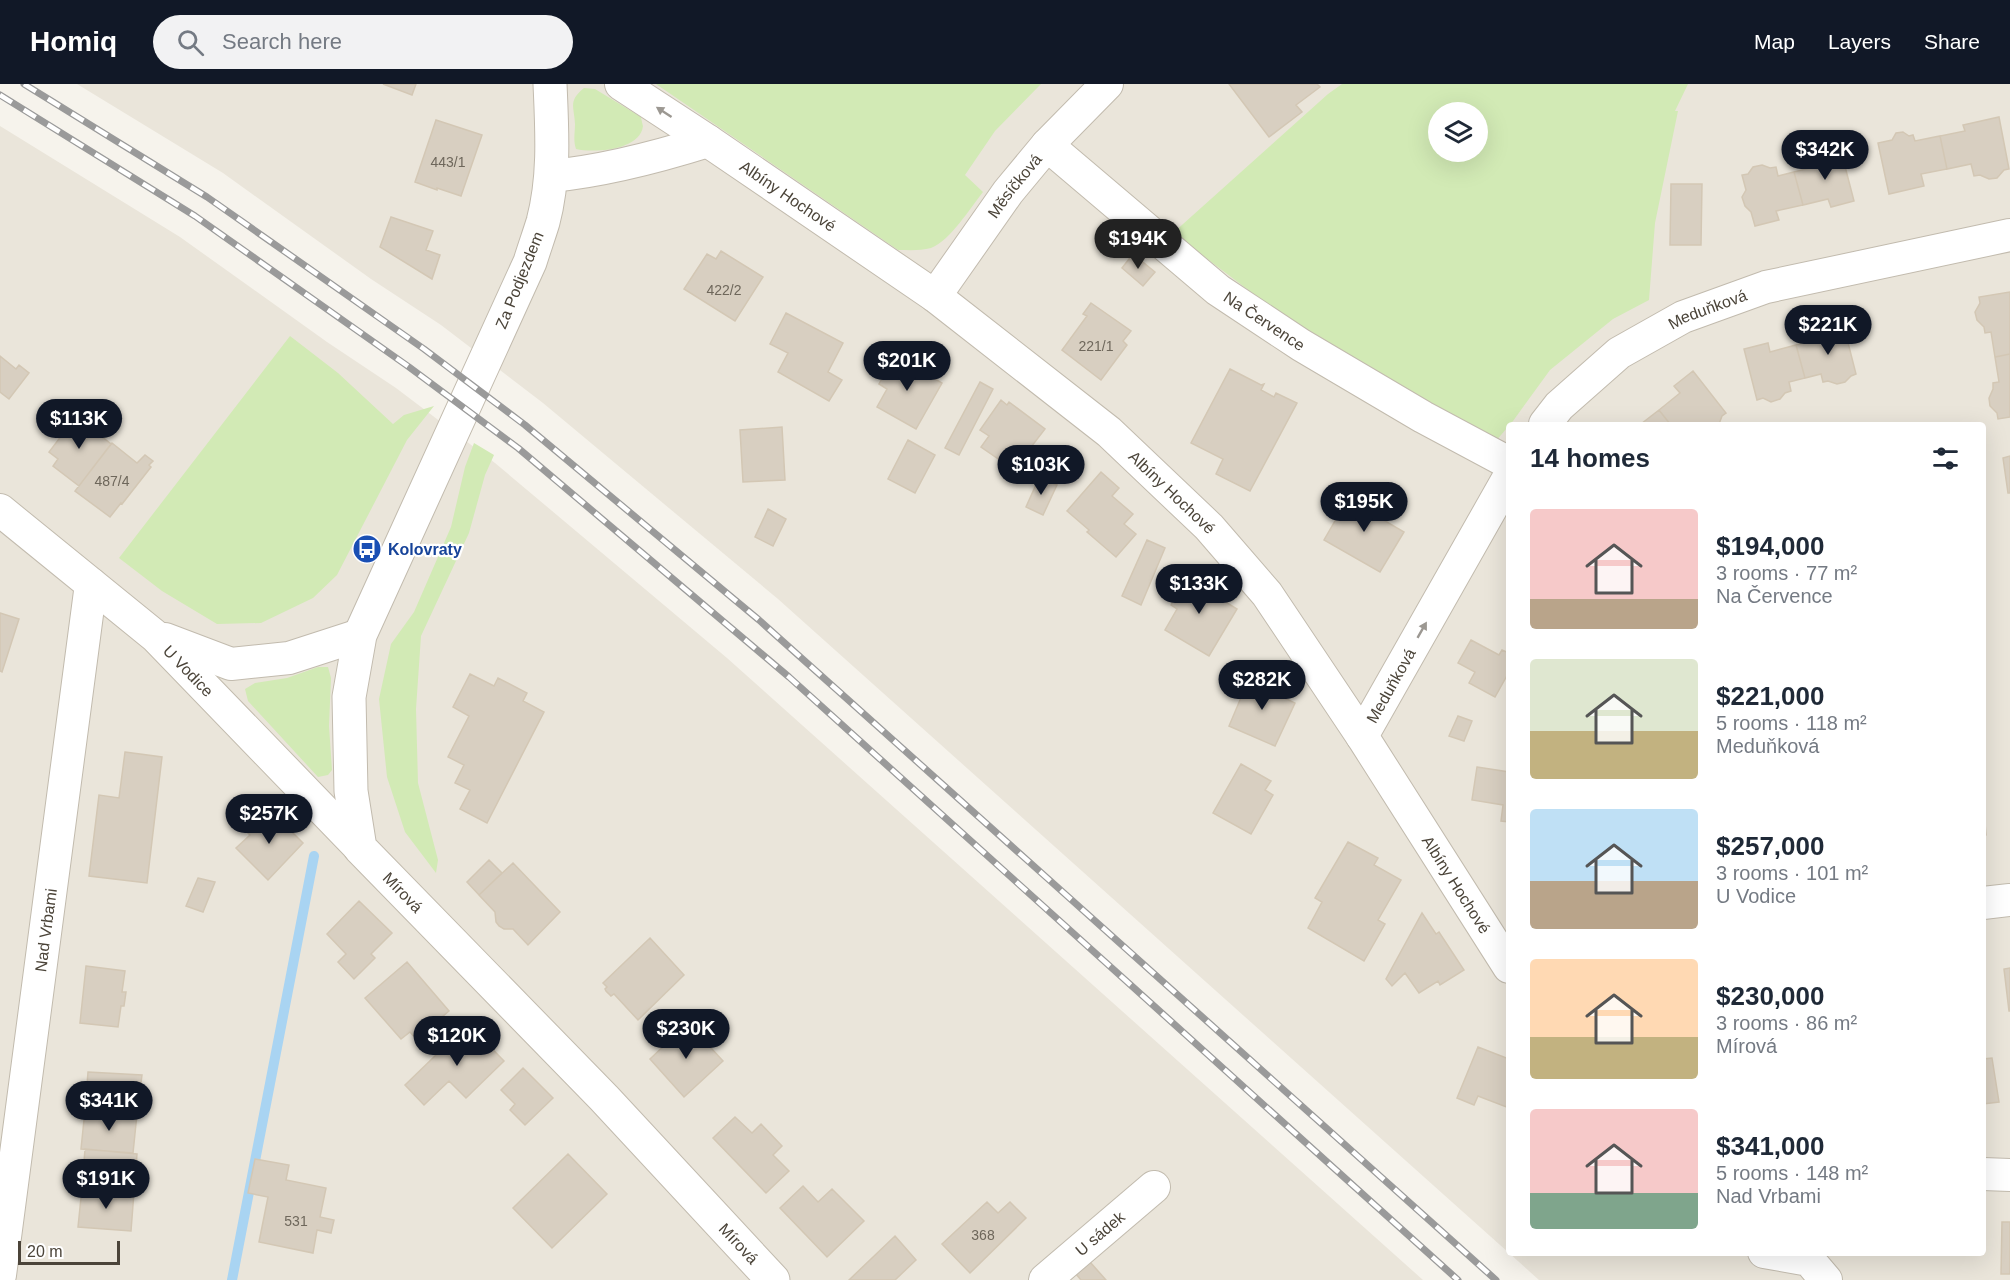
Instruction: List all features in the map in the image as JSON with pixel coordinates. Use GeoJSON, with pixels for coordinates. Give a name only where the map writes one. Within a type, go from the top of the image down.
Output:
{"type":"FeatureCollection","features":[{"type":"Feature","properties":{"kind":"street","name":"Za Podjezdem"},"geometry":{"type":"LineString","coordinates":[[360,635],[530,262],[543,221],[551,176],[553,142],[550,84]]}},
{"type":"Feature","properties":{"kind":"street","name":"Albíny Hochové"},"geometry":{"type":"LineString","coordinates":[[621,84],[936,296],[1110,432],[1209,527],[1267,594],[1362,736],[1506,962]]}},
{"type":"Feature","properties":{"kind":"street","name":"Měsíčková"},"geometry":{"type":"LineString","coordinates":[[936,296],[1008,192],[1047,145],[1107,84]]}},
{"type":"Feature","properties":{"kind":"street"},"geometry":{"type":"LineString","coordinates":[[551,176],[584,173],[708,141]]}},
{"type":"Feature","properties":{"kind":"street","name":"Na Července"},"geometry":{"type":"LineString","coordinates":[[1047,145],[1218,290],[1301,345],[1423,417],[1506,461]]}},
{"type":"Feature","properties":{"kind":"street","name":"Meduňková"},"geometry":{"type":"LineString","coordinates":[[1547,422],[1559,406],[1619,353],[1683,317],[1766,287],[2010,236]]}},
{"type":"Feature","properties":{"kind":"street","name":"Meduňková"},"geometry":{"type":"LineString","coordinates":[[1362,736],[1506,482]]}},
{"type":"Feature","properties":{"kind":"street","name":"U Vodice"},"geometry":{"type":"LineString","coordinates":[[0,510],[155,636],[360,848]]}},
{"type":"Feature","properties":{"kind":"street","name":"Nad Vrbami"},"geometry":{"type":"LineString","coordinates":[[0,1275],[91,584]]}},
{"type":"Feature","properties":{"kind":"street"},"geometry":{"type":"LineString","coordinates":[[155,636],[231,664],[289,658],[360,635],[349,697],[351,791],[360,848]]}},
{"type":"Feature","properties":{"kind":"street","name":"Mírová"},"geometry":{"type":"LineString","coordinates":[[360,848],[604,1098],[773,1280]]}},
{"type":"Feature","properties":{"kind":"street"},"geometry":{"type":"LineString","coordinates":[[1986,903],[2010,900]]}},
{"type":"Feature","properties":{"kind":"street"},"geometry":{"type":"LineString","coordinates":[[1986,1174],[2010,1175]]}},
{"type":"Feature","properties":{"kind":"street","name":"U sádek"},"geometry":{"type":"LineString","coordinates":[[1045,1280],[1154,1187]]}},
{"type":"Feature","properties":{"kind":"street"},"geometry":{"type":"LineString","coordinates":[[1781,1256],[1816,1264]]}},
{"type":"Feature","properties":{"kind":"shaded area"},"geometry":{"type":"Polygon","coordinates":[[[77,84],[2010,84],[2010,1280],[1539,1280],[1512,1256],[1986,1256],[1986,422],[1506,422],[1506,1250],[778,599],[543,403],[441,325],[371,279],[223,173],[77,84]]]}},
{"type":"Feature","properties":{"kind":"shaded area"},"geometry":{"type":"Polygon","coordinates":[[[0,126],[180,237],[327,342],[396,388],[495,463],[727,658],[1423,1280],[0,1280],[0,126]]]}},
{"type":"Feature","properties":{"kind":"green space"},"geometry":{"type":"Polygon","coordinates":[[[656,84],[1041,84],[995,131],[965,175],[983,192],[960,223],[946,238],[931,248],[898,250],[656,84]]]}},
{"type":"Feature","properties":{"kind":"green space"},"geometry":{"type":"Polygon","coordinates":[[[1342,84],[1688,84],[1675,111],[1678,111],[1655,223],[1649,300],[1613,319],[1550,370],[1513,421],[1506,422],[1506,429],[1495,442],[1321,345],[1173,233],[1342,84]]]}},
{"type":"Feature","properties":{"kind":"green space"},"geometry":{"type":"Polygon","coordinates":[[[584,88],[595,89],[641,117],[643,126],[634,141],[604,150],[576,149],[573,104],[584,88]]]}},
{"type":"Feature","properties":{"kind":"green space"},"geometry":{"type":"Polygon","coordinates":[[[290,336],[338,373],[393,424],[404,415],[434,406],[407,440],[337,575],[313,598],[261,623],[217,624],[162,591],[119,558],[290,336]]]}},
{"type":"Feature","properties":{"kind":"green space"},"geometry":{"type":"Polygon","coordinates":[[[474,443],[494,455],[485,475],[469,533],[421,636],[416,709],[418,783],[438,860],[436,873],[405,832],[387,777],[379,699],[391,644],[414,612],[451,527],[465,467],[474,443]]]}},
{"type":"Feature","properties":{"kind":"green space"},"geometry":{"type":"Polygon","coordinates":[[[318,667],[328,667],[331,678],[329,726],[332,770],[328,775],[318,777],[248,701],[245,689],[255,683],[287,678],[318,667]]]}},
{"type":"Feature","properties":{"kind":"building"},"geometry":{"type":"Polygon","coordinates":[[[383,84],[416,84],[412,95],[383,84]]]}},
{"type":"Feature","properties":{"kind":"building"},"geometry":{"type":"Polygon","coordinates":[[[1229,84],[1317,84],[1320,87],[1296,105],[1302,112],[1269,137],[1229,84]]]}},
{"type":"Feature","properties":{"kind":"building"},"geometry":{"type":"Polygon","coordinates":[[[1999,117],[2009,169],[2004,170],[1997,178],[1989,179],[1980,175],[1974,176],[1971,164],[1947,169],[1940,136],[1965,131],[1963,125],[1999,117]]]}},
{"type":"Feature","properties":{"kind":"building"},"geometry":{"type":"Polygon","coordinates":[[[436,120],[482,135],[461,196],[415,182],[436,120]]]}},
{"type":"Feature","properties":{"kind":"building"},"geometry":{"type":"Polygon","coordinates":[[[1903,132],[1909,136],[1913,135],[1915,141],[1940,136],[1947,169],[1921,174],[1924,186],[1889,194],[1878,143],[1892,140],[1896,133],[1903,132]]]}},
{"type":"Feature","properties":{"kind":"building"},"geometry":{"type":"Polygon","coordinates":[[[1841,151],[1854,201],[1831,207],[1828,199],[1803,205],[1794,172],[1810,168],[1808,159],[1841,151]]]}},
{"type":"Feature","properties":{"kind":"building"},"geometry":{"type":"Polygon","coordinates":[[[1762,165],[1770,168],[1776,167],[1778,176],[1794,172],[1803,205],[1776,211],[1779,220],[1755,226],[1751,212],[1745,206],[1742,197],[1746,190],[1742,175],[1748,174],[1753,167],[1762,165]]]}},
{"type":"Feature","properties":{"kind":"building"},"geometry":{"type":"Polygon","coordinates":[[[1671,184],[1702,184],[1701,245],[1670,245],[1671,184]]]}},
{"type":"Feature","properties":{"kind":"building"},"geometry":{"type":"Polygon","coordinates":[[[391,217],[433,231],[426,250],[440,255],[432,279],[380,247],[391,217]]]}},
{"type":"Feature","properties":{"kind":"building"},"geometry":{"type":"Polygon","coordinates":[[[721,251],[763,277],[735,321],[684,289],[707,254],[716,259],[721,251]]]}},
{"type":"Feature","properties":{"kind":"building"},"geometry":{"type":"Polygon","coordinates":[[[1133,254],[1155,272],[1143,286],[1122,268],[1133,254]]]}},
{"type":"Feature","properties":{"kind":"building"},"geometry":{"type":"Polygon","coordinates":[[[2010,292],[2010,354],[1995,357],[1991,332],[1985,333],[1975,312],[1980,303],[1979,297],[2010,292]]]}},
{"type":"Feature","properties":{"kind":"building"},"geometry":{"type":"Polygon","coordinates":[[[1091,303],[1131,331],[1123,341],[1127,345],[1101,380],[1062,350],[1087,316],[1083,314],[1091,303]]]}},
{"type":"Feature","properties":{"kind":"building"},"geometry":{"type":"Polygon","coordinates":[[[786,313],[843,343],[828,372],[842,380],[829,401],[778,372],[788,353],[770,344],[786,313]]]}},
{"type":"Feature","properties":{"kind":"building"},"geometry":{"type":"Polygon","coordinates":[[[1843,323],[1856,374],[1845,382],[1837,384],[1823,382],[1821,374],[1805,378],[1796,345],[1822,338],[1820,329],[1843,323]]]}},
{"type":"Feature","properties":{"kind":"building"},"geometry":{"type":"Polygon","coordinates":[[[1768,343],[1770,352],[1796,345],[1805,378],[1789,382],[1791,391],[1771,402],[1763,398],[1757,400],[1744,349],[1768,343]]]}},
{"type":"Feature","properties":{"kind":"building"},"geometry":{"type":"Polygon","coordinates":[[[2010,354],[2010,417],[1998,419],[1997,413],[1990,406],[1989,398],[1993,383],[1999,382],[1995,357],[2010,354]]]}},
{"type":"Feature","properties":{"kind":"building"},"geometry":{"type":"Polygon","coordinates":[[[0,356],[16,369],[19,365],[29,373],[9,399],[0,392],[0,356]]]}},
{"type":"Feature","properties":{"kind":"building"},"geometry":{"type":"Polygon","coordinates":[[[895,356],[942,383],[916,429],[877,407],[887,389],[879,384],[895,356]]]}},
{"type":"Feature","properties":{"kind":"building"},"geometry":{"type":"Polygon","coordinates":[[[1230,369],[1261,385],[1264,384],[1261,390],[1274,397],[1276,393],[1297,403],[1250,491],[1216,474],[1223,459],[1191,443],[1230,369]]]}},
{"type":"Feature","properties":{"kind":"building"},"geometry":{"type":"Polygon","coordinates":[[[1693,371],[1726,413],[1720,422],[1668,422],[1659,410],[1680,393],[1674,386],[1693,371]]]}},
{"type":"Feature","properties":{"kind":"building"},"geometry":{"type":"Polygon","coordinates":[[[980,382],[993,389],[959,455],[945,448],[980,382]]]}},
{"type":"Feature","properties":{"kind":"building"},"geometry":{"type":"Polygon","coordinates":[[[1001,400],[1007,405],[1009,402],[1045,429],[1021,460],[1018,457],[1010,467],[981,447],[989,436],[980,430],[1001,400]]]}},
{"type":"Feature","properties":{"kind":"building"},"geometry":{"type":"Polygon","coordinates":[[[1659,410],[1668,422],[1644,422],[1659,410]]]}},
{"type":"Feature","properties":{"kind":"building"},"geometry":{"type":"Polygon","coordinates":[[[78,414],[89,422],[87,425],[111,444],[79,486],[53,466],[58,459],[49,452],[78,414]]]}},
{"type":"Feature","properties":{"kind":"building"},"geometry":{"type":"Polygon","coordinates":[[[782,427],[785,480],[743,482],[740,430],[782,427]]]}},
{"type":"Feature","properties":{"kind":"building"},"geometry":{"type":"Polygon","coordinates":[[[908,440],[935,455],[915,493],[888,479],[908,440]]]}},
{"type":"Feature","properties":{"kind":"building"},"geometry":{"type":"Polygon","coordinates":[[[112,443],[137,463],[145,455],[153,461],[149,465],[151,467],[110,517],[75,491],[112,443]]]}},
{"type":"Feature","properties":{"kind":"building"},"geometry":{"type":"Polygon","coordinates":[[[2010,456],[2010,493],[2008,493],[2003,458],[2010,456]]]}},
{"type":"Feature","properties":{"kind":"building"},"geometry":{"type":"Polygon","coordinates":[[[1101,472],[1119,488],[1112,496],[1133,514],[1124,524],[1136,534],[1116,557],[1067,511],[1101,472]]]}},
{"type":"Feature","properties":{"kind":"building"},"geometry":{"type":"Polygon","coordinates":[[[1039,478],[1057,485],[1043,515],[1026,507],[1039,478]]]}},
{"type":"Feature","properties":{"kind":"building"},"geometry":{"type":"Polygon","coordinates":[[[1354,488],[1370,497],[1363,508],[1404,532],[1380,572],[1324,540],[1354,488]]]}},
{"type":"Feature","properties":{"kind":"building"},"geometry":{"type":"Polygon","coordinates":[[[768,509],[786,519],[773,546],[755,537],[768,509]]]}},
{"type":"Feature","properties":{"kind":"building"},"geometry":{"type":"Polygon","coordinates":[[[1147,540],[1165,548],[1141,605],[1122,596],[1147,540]]]}},
{"type":"Feature","properties":{"kind":"building"},"geometry":{"type":"Polygon","coordinates":[[[1198,566],[1204,570],[1198,580],[1200,582],[1198,585],[1237,609],[1209,656],[1165,630],[1177,609],[1171,605],[1188,574],[1191,576],[1198,566]]]}},
{"type":"Feature","properties":{"kind":"building"},"geometry":{"type":"Polygon","coordinates":[[[0,613],[19,619],[2,672],[0,671],[0,613]]]}},
{"type":"Feature","properties":{"kind":"building"},"geometry":{"type":"Polygon","coordinates":[[[1471,640],[1499,655],[1502,650],[1506,652],[1506,677],[1495,697],[1469,683],[1475,672],[1458,663],[1471,640]]]}},
{"type":"Feature","properties":{"kind":"building"},"geometry":{"type":"Polygon","coordinates":[[[1255,673],[1278,684],[1274,693],[1295,703],[1275,746],[1229,726],[1248,681],[1250,683],[1255,673]]]}},
{"type":"Feature","properties":{"kind":"building"},"geometry":{"type":"Polygon","coordinates":[[[470,674],[494,686],[498,678],[527,693],[523,701],[544,712],[487,823],[460,809],[470,790],[455,783],[464,765],[448,757],[469,716],[453,707],[470,674]]]}},
{"type":"Feature","properties":{"kind":"building"},"geometry":{"type":"Polygon","coordinates":[[[1458,716],[1472,721],[1464,741],[1449,736],[1458,716]]]}},
{"type":"Feature","properties":{"kind":"building"},"geometry":{"type":"Polygon","coordinates":[[[125,752],[162,757],[147,883],[89,876],[99,795],[119,798],[125,752]]]}},
{"type":"Feature","properties":{"kind":"building"},"geometry":{"type":"Polygon","coordinates":[[[1241,764],[1271,781],[1265,790],[1273,795],[1251,834],[1213,813],[1241,764]]]}},
{"type":"Feature","properties":{"kind":"building"},"geometry":{"type":"Polygon","coordinates":[[[1477,767],[1506,772],[1506,822],[1501,821],[1503,805],[1472,800],[1477,767]]]}},
{"type":"Feature","properties":{"kind":"building"},"geometry":{"type":"Polygon","coordinates":[[[272,812],[303,843],[268,880],[236,848],[250,835],[245,830],[255,820],[260,824],[272,812]]]}},
{"type":"Feature","properties":{"kind":"building"},"geometry":{"type":"Polygon","coordinates":[[[1348,842],[1378,858],[1374,865],[1401,880],[1378,920],[1385,924],[1364,961],[1308,928],[1322,902],[1315,898],[1348,842]]]}},
{"type":"Feature","properties":{"kind":"building"},"geometry":{"type":"Polygon","coordinates":[[[489,860],[502,873],[479,895],[467,882],[489,860]]]}},
{"type":"Feature","properties":{"kind":"building"},"geometry":{"type":"Polygon","coordinates":[[[513,863],[560,912],[528,945],[513,929],[504,929],[499,926],[495,912],[479,895],[513,863]]]}},
{"type":"Feature","properties":{"kind":"building"},"geometry":{"type":"Polygon","coordinates":[[[198,878],[215,882],[203,912],[186,906],[198,878]]]}},
{"type":"Feature","properties":{"kind":"building"},"geometry":{"type":"Polygon","coordinates":[[[359,901],[392,933],[371,954],[375,958],[354,979],[338,962],[346,954],[327,934],[359,901]]]}},
{"type":"Feature","properties":{"kind":"building"},"geometry":{"type":"Polygon","coordinates":[[[1422,913],[1436,934],[1439,932],[1464,970],[1440,985],[1438,981],[1419,993],[1405,973],[1392,986],[1386,979],[1422,913]]]}},
{"type":"Feature","properties":{"kind":"building"},"geometry":{"type":"Polygon","coordinates":[[[650,938],[684,975],[638,1020],[614,994],[611,996],[606,991],[607,987],[603,983],[650,938]]]}},
{"type":"Feature","properties":{"kind":"building"},"geometry":{"type":"Polygon","coordinates":[[[407,962],[449,1011],[416,1039],[410,1032],[401,1039],[365,998],[407,962]]]}},
{"type":"Feature","properties":{"kind":"building"},"geometry":{"type":"Polygon","coordinates":[[[86,966],[125,971],[122,992],[126,992],[118,1027],[80,1023],[86,966]]]}},
{"type":"Feature","properties":{"kind":"building"},"geometry":{"type":"Polygon","coordinates":[[[2010,968],[2010,1011],[2009,1011],[2004,969],[2010,968]]]}},
{"type":"Feature","properties":{"kind":"building"},"geometry":{"type":"Polygon","coordinates":[[[688,1023],[723,1061],[684,1097],[650,1059],[688,1023]]]}},
{"type":"Feature","properties":{"kind":"building"},"geometry":{"type":"Polygon","coordinates":[[[468,1024],[504,1061],[466,1098],[449,1081],[424,1105],[405,1085],[468,1024]]]}},
{"type":"Feature","properties":{"kind":"building"},"geometry":{"type":"Polygon","coordinates":[[[1478,1047],[1506,1058],[1506,1107],[1478,1096],[1474,1105],[1457,1098],[1478,1047]]]}},
{"type":"Feature","properties":{"kind":"building"},"geometry":{"type":"Polygon","coordinates":[[[1992,1058],[1999,1102],[1986,1104],[1986,1059],[1992,1058]]]}},
{"type":"Feature","properties":{"kind":"building"},"geometry":{"type":"Polygon","coordinates":[[[523,1068],[553,1098],[525,1125],[510,1110],[515,1104],[501,1090],[523,1068]]]}},
{"type":"Feature","properties":{"kind":"building"},"geometry":{"type":"Polygon","coordinates":[[[88,1072],[142,1075],[137,1114],[85,1110],[88,1072]]]}},
{"type":"Feature","properties":{"kind":"building"},"geometry":{"type":"Polygon","coordinates":[[[85,1110],[137,1114],[133,1153],[81,1149],[85,1110]]]}},
{"type":"Feature","properties":{"kind":"building"},"geometry":{"type":"Polygon","coordinates":[[[735,1117],[752,1133],[761,1124],[782,1146],[773,1155],[789,1171],[766,1193],[713,1138],[735,1117]]]}},
{"type":"Feature","properties":{"kind":"building"},"geometry":{"type":"Polygon","coordinates":[[[85,1149],[137,1154],[134,1192],[82,1188],[85,1149]]]}},
{"type":"Feature","properties":{"kind":"building"},"geometry":{"type":"Polygon","coordinates":[[[568,1154],[607,1194],[552,1248],[513,1208],[568,1154]]]}},
{"type":"Feature","properties":{"kind":"building"},"geometry":{"type":"Polygon","coordinates":[[[255,1159],[289,1165],[286,1180],[326,1188],[320,1217],[334,1220],[331,1233],[317,1230],[313,1253],[259,1242],[268,1197],[248,1193],[255,1159]]]}},
{"type":"Feature","properties":{"kind":"building"},"geometry":{"type":"Polygon","coordinates":[[[803,1186],[818,1202],[832,1189],[864,1221],[827,1257],[780,1208],[803,1186]]]}},
{"type":"Feature","properties":{"kind":"building"},"geometry":{"type":"Polygon","coordinates":[[[82,1188],[134,1192],[131,1231],[78,1227],[82,1188]]]}},
{"type":"Feature","properties":{"kind":"building"},"geometry":{"type":"Polygon","coordinates":[[[987,1202],[998,1213],[1010,1202],[1026,1218],[970,1273],[942,1244],[987,1202]]]}},
{"type":"Feature","properties":{"kind":"building"},"geometry":{"type":"Polygon","coordinates":[[[2002,1222],[2010,1222],[2010,1274],[2001,1274],[2002,1222]]]}},
{"type":"Feature","properties":{"kind":"building"},"geometry":{"type":"Polygon","coordinates":[[[895,1236],[916,1260],[895,1280],[849,1280],[895,1236]]]}},
{"type":"Feature","properties":{"kind":"building"},"geometry":{"type":"Polygon","coordinates":[[[1090,1262],[1106,1280],[1081,1280],[1076,1274],[1090,1262]]]}},
{"type":"Feature","properties":{"kind":"waterway"},"geometry":{"type":"LineString","coordinates":[[232,1280],[314,856]]}},
{"type":"Feature","properties":{"kind":"railway"},"geometry":{"type":"LineString","coordinates":[[24,84],[207,197],[424,349],[525,425],[759,620],[1496,1280]]}},
{"type":"Feature","properties":{"kind":"railway"},"geometry":{"type":"LineString","coordinates":[[0,95],[195,216],[409,367],[518,448],[789,677],[1458,1280]]}},
{"type":"Feature","properties":{"kind":"place","name":"Kolovraty"},"geometry":{"type":"Point","coordinates":[367,549]}}]}
